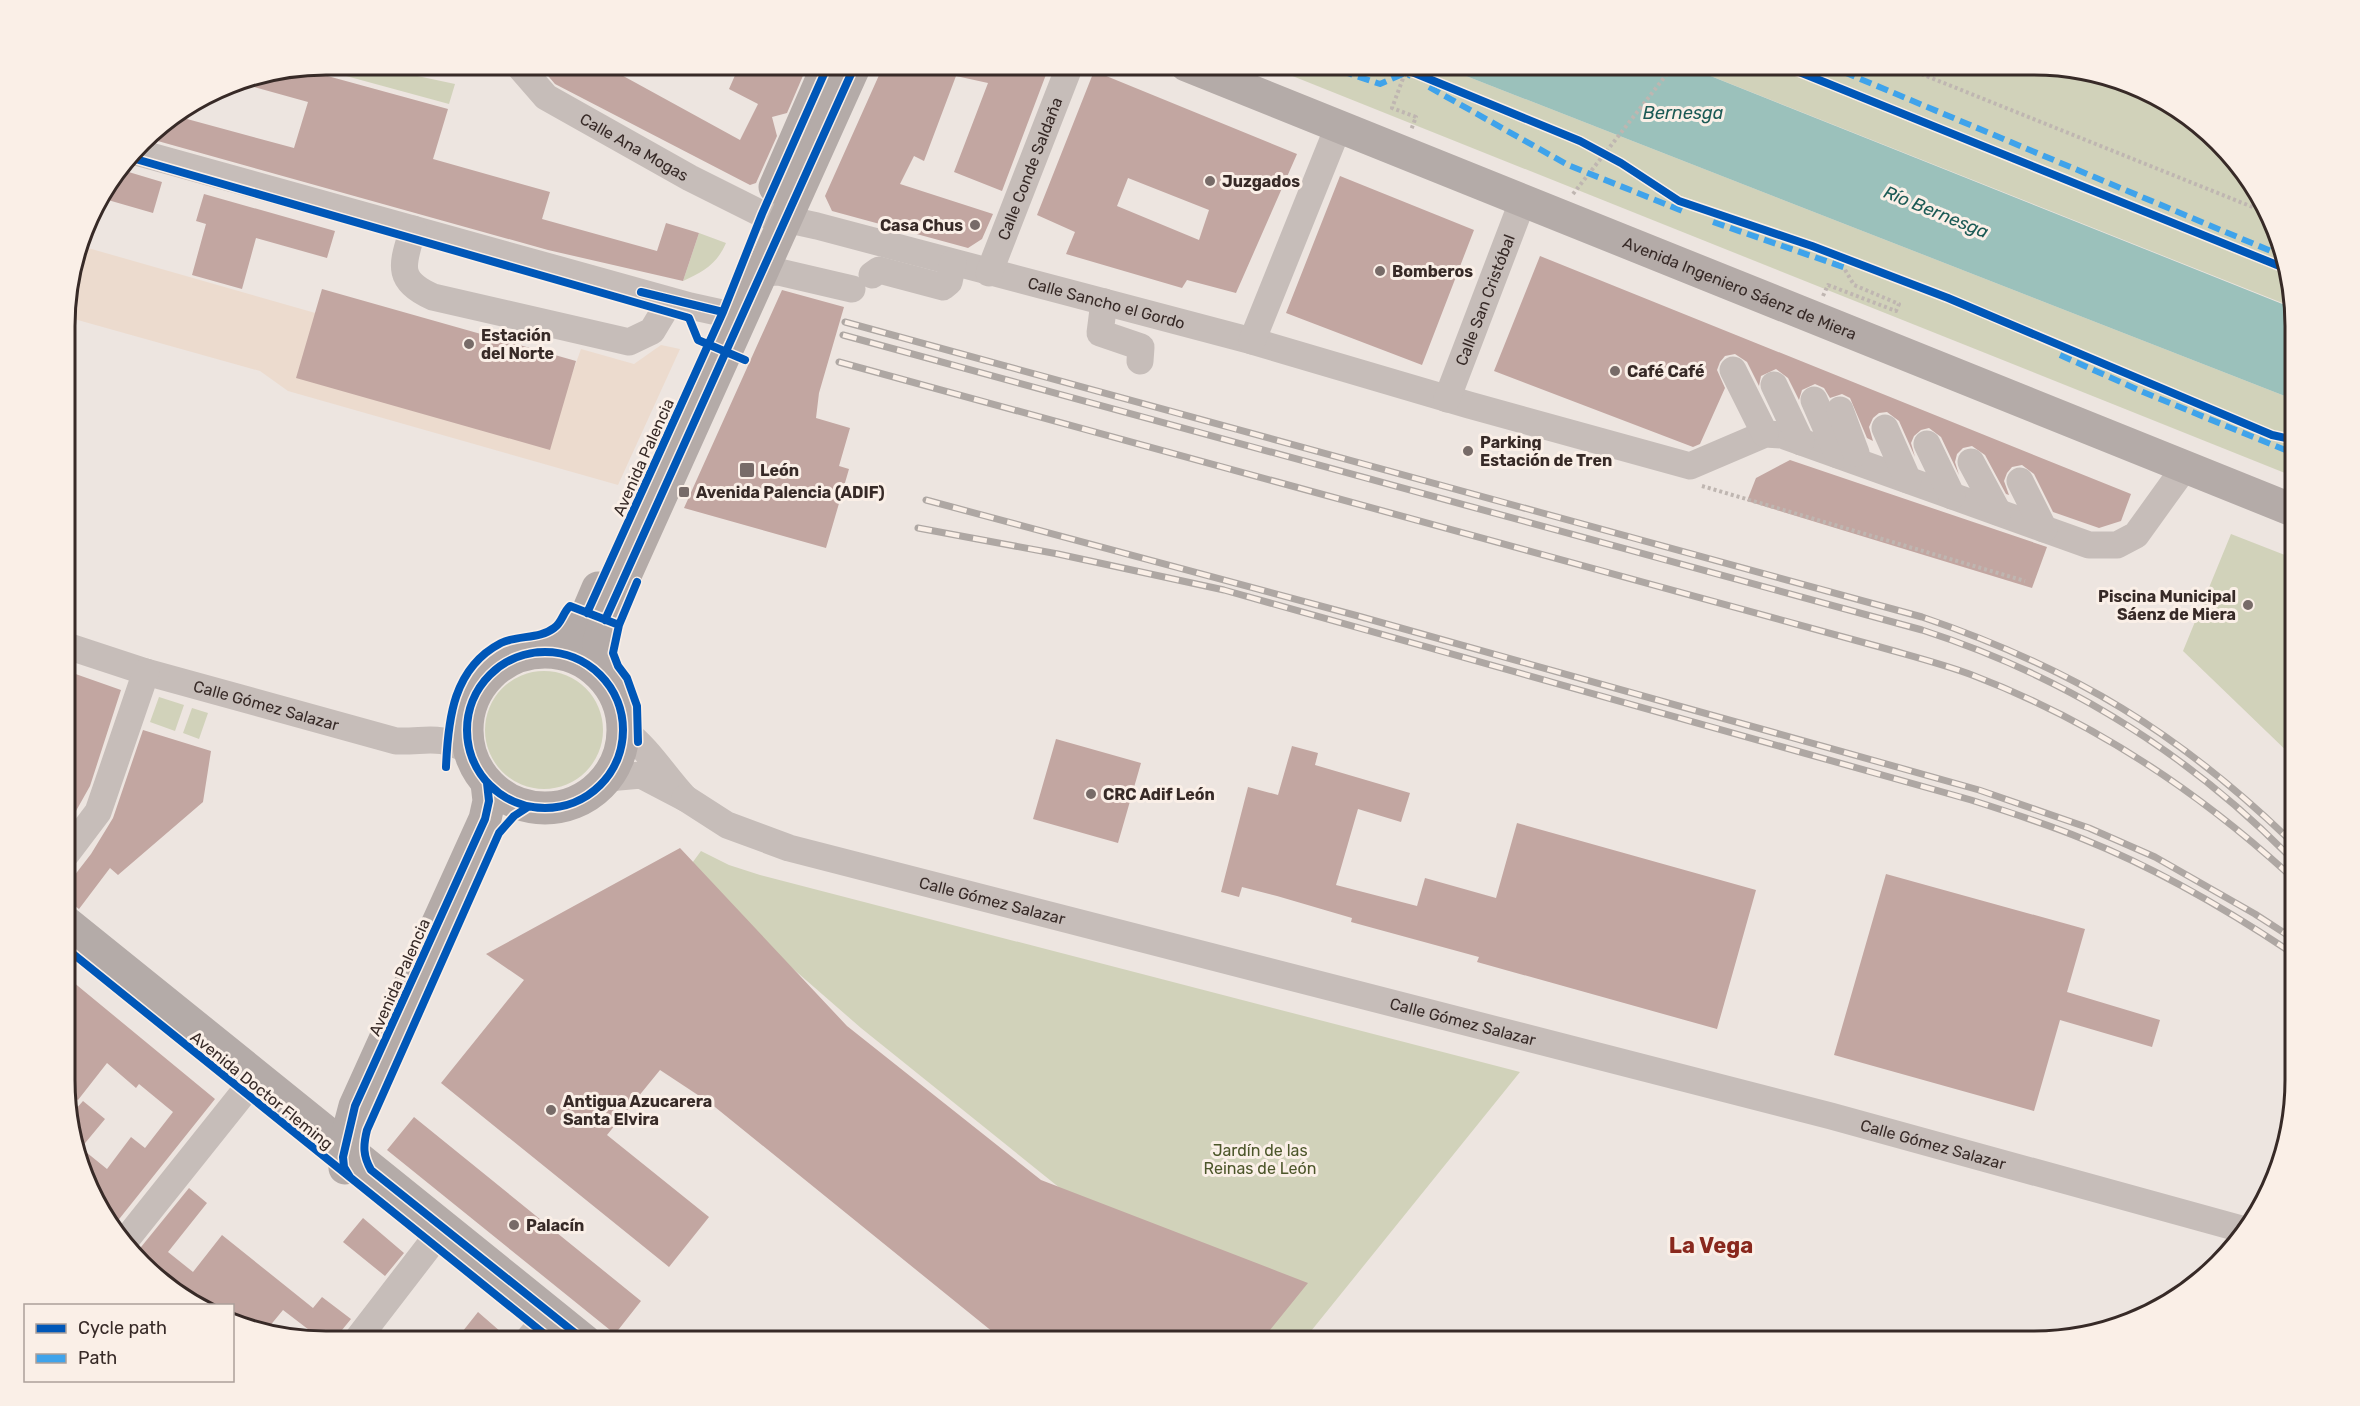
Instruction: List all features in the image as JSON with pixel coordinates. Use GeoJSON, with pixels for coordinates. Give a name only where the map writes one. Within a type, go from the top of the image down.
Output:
{"type":"FeatureCollection","features":[{"type":"Feature","properties":{"kind":"main road","name":"Avenida Palencia"},"geometry":{"type":"LineString","coordinates":[[557,652],[584,621],[732,314],[760,273],[773,216],[824,75]]}},
{"type":"Feature","properties":{"kind":"main road","name":"Avenida Palencia"},"geometry":{"type":"LineString","coordinates":[[773,216],[849,75]]}},
{"type":"Feature","properties":{"kind":"main road","name":"Avenida Ingeniero Sáenz de Miera"},"geometry":{"type":"LineString","coordinates":[[1214,75],[2285,507]]}},
{"type":"Feature","properties":{"kind":"main road"},"geometry":{"type":"LineString","coordinates":[[732,314],[773,216]]}},
{"type":"Feature","properties":{"kind":"main road","name":"Avenida Palencia"},"geometry":{"type":"LineString","coordinates":[[598,672],[599,642],[605,620],[732,314]]}},
{"type":"Feature","properties":{"kind":"main road"},"geometry":{"type":"LineString","coordinates":[[557,652],[582,661],[598,672],[612,690],[621,710],[624,731],[616,764],[608,778],[592,794],[572,804],[550,809],[528,807],[505,798],[487,783],[469,751],[467,723],[473,701],[484,682],[500,667],[520,657],[557,652]]}},
{"type":"Feature","properties":{"kind":"main road","name":"Avenida Palencia"},"geometry":{"type":"LineString","coordinates":[[345,1148],[355,1106],[485,819],[489,801],[487,783]]}},
{"type":"Feature","properties":{"kind":"main road","name":"Avenida Palencia"},"geometry":{"type":"LineString","coordinates":[[362,1176],[365,1159],[363,1145],[367,1130],[500,833],[514,816],[528,807]]}},
{"type":"Feature","properties":{"kind":"main road","name":"Avenida Doctor Fleming"},"geometry":{"type":"LineString","coordinates":[[75,929],[345,1148],[362,1176]]}},
{"type":"Feature","properties":{"kind":"main road","name":"Avenida Doctor Fleming"},"geometry":{"type":"LineString","coordinates":[[75,955],[244,1092],[362,1176],[437,1236],[571,1331]]}},
{"type":"Feature","properties":{"kind":"main road"},"geometry":{"type":"LineString","coordinates":[[314,1123],[341,1117],[355,1106]]}},
{"type":"Feature","properties":{"kind":"main road","name":"Avenida Doctor Fleming"},"geometry":{"type":"LineString","coordinates":[[437,1236],[533,1331]]}},
{"type":"Feature","properties":{"kind":"street","name":"Calle Ana Mogas"},"geometry":{"type":"LineString","coordinates":[[527,75],[546,97],[690,178],[773,216]]}},
{"type":"Feature","properties":{"kind":"street","name":"Calle Conde Saldaña"},"geometry":{"type":"LineString","coordinates":[[989,273],[1066,75]]}},
{"type":"Feature","properties":{"kind":"street"},"geometry":{"type":"LineString","coordinates":[[1252,341],[1339,125]]}},
{"type":"Feature","properties":{"kind":"street"},"geometry":{"type":"LineString","coordinates":[[144,154],[670,301],[732,314]]}},
{"type":"Feature","properties":{"kind":"street","name":"Calle San Cristóbal"},"geometry":{"type":"LineString","coordinates":[[1447,399],[1523,200]]}},
{"type":"Feature","properties":{"kind":"street","name":"Calle Sancho el Gordo"},"geometry":{"type":"LineString","coordinates":[[773,216],[1252,341],[1447,399],[1690,466],[1821,450]]}},
{"type":"Feature","properties":{"kind":"street"},"geometry":{"type":"LineString","coordinates":[[412,229],[403,262],[406,279],[417,290],[433,297],[628,342],[652,332],[670,301]]}},
{"type":"Feature","properties":{"kind":"street"},"geometry":{"type":"LineString","coordinates":[[760,273],[778,272],[862,282],[879,270],[943,287],[949,282],[953,263]]}},
{"type":"Feature","properties":{"kind":"street"},"geometry":{"type":"LineString","coordinates":[[1104,302],[1100,333],[1142,347],[1140,362]]}},
{"type":"Feature","properties":{"kind":"street"},"geometry":{"type":"LineString","coordinates":[[1773,385],[1821,450],[2090,545],[2117,545],[2136,535],[2185,466]]}},
{"type":"Feature","properties":{"kind":"street"},"geometry":{"type":"LineString","coordinates":[[1773,385],[1821,450]]}},
{"type":"Feature","properties":{"kind":"street"},"geometry":{"type":"LineString","coordinates":[[1773,385],[1821,450]]}},
{"type":"Feature","properties":{"kind":"street"},"geometry":{"type":"LineString","coordinates":[[1821,450],[1917,440]]}},
{"type":"Feature","properties":{"kind":"street"},"geometry":{"type":"LineString","coordinates":[[1917,440],[1918,484]]}},
{"type":"Feature","properties":{"kind":"street"},"geometry":{"type":"LineString","coordinates":[[1917,440],[1985,508]]}},
{"type":"Feature","properties":{"kind":"street"},"geometry":{"type":"LineString","coordinates":[[1917,440],[1985,508]]}},
{"type":"Feature","properties":{"kind":"street"},"geometry":{"type":"LineString","coordinates":[[2032,485],[2055,533]]}},
{"type":"Feature","properties":{"kind":"street","name":"Calle Gómez Salazar"},"geometry":{"type":"LineString","coordinates":[[75,649],[146,672],[396,741],[417,742],[433,738],[447,741],[469,751]]}},
{"type":"Feature","properties":{"kind":"street"},"geometry":{"type":"LineString","coordinates":[[75,842],[98,812],[146,672]]}},
{"type":"Feature","properties":{"kind":"street","name":"Calle Gómez Salazar"},"geometry":{"type":"LineString","coordinates":[[624,731],[638,742],[668,781],[686,798]]}},
{"type":"Feature","properties":{"kind":"street","name":"Calle Gómez Salazar"},"geometry":{"type":"LineString","coordinates":[[608,778],[641,775],[686,798],[727,825],[789,848],[1831,1116],[2237,1228]]}},
{"type":"Feature","properties":{"kind":"street"},"geometry":{"type":"LineString","coordinates":[[129,1236],[244,1092]]}},
{"type":"Feature","properties":{"kind":"street"},"geometry":{"type":"LineString","coordinates":[[364,1331],[437,1236]]}},
{"type":"Feature","properties":{"kind":"path"},"geometry":{"type":"LineString","coordinates":[[1404,75],[1392,108],[1416,117],[1410,133]]}},
{"type":"Feature","properties":{"kind":"path"},"geometry":{"type":"LineString","coordinates":[[1578,186],[1665,75]]}},
{"type":"Feature","properties":{"kind":"path"},"geometry":{"type":"LineString","coordinates":[[1926,75],[2255,208]]}},
{"type":"Feature","properties":{"kind":"path"},"geometry":{"type":"LineString","coordinates":[[1600,152],[1611,157]]}},
{"type":"Feature","properties":{"kind":"path"},"geometry":{"type":"LineString","coordinates":[[1844,258],[1854,262]]}},
{"type":"Feature","properties":{"kind":"path"},"geometry":{"type":"LineString","coordinates":[[1823,297],[1828,285],[1896,311],[1899,304],[1854,285],[1844,268]]}},
{"type":"Feature","properties":{"kind":"path"},"geometry":{"type":"LineString","coordinates":[[1700,486],[2025,581]]}},
{"type":"Feature","properties":{"kind":"green space"},"geometry":{"type":"Polygon","coordinates":[[[342,75],[413,75],[455,84],[449,104],[342,75]]]}},
{"type":"Feature","properties":{"kind":"green space"},"geometry":{"type":"Polygon","coordinates":[[[1290,75],[1464,75],[2285,396],[2285,473],[1290,75]]]}},
{"type":"Feature","properties":{"kind":"green space"},"geometry":{"type":"Polygon","coordinates":[[[1708,75],[2034,75],[2067,77],[2115,88],[2145,101],[2187,127],[2233,173],[2259,215],[2272,245],[2284,303],[1708,75]]]}},
{"type":"Feature","properties":{"kind":"green space"},"geometry":{"type":"Polygon","coordinates":[[[699,233],[726,243],[718,257],[709,266],[683,281],[699,233]]]}},
{"type":"Feature","properties":{"kind":"green space","name":"Piscina Municipal Sáenz de Miera"},"geometry":{"type":"Polygon","coordinates":[[[2231,534],[2285,555],[2285,749],[2183,651],[2231,534]]]}},
{"type":"Feature","properties":{"kind":"green space"},"geometry":{"type":"Polygon","coordinates":[[[544,671],[577,681],[593,697],[603,730],[593,763],[577,779],[544,789],[511,779],[495,763],[485,730],[495,697],[511,681],[544,671]]]}},
{"type":"Feature","properties":{"kind":"green space"},"geometry":{"type":"Polygon","coordinates":[[[159,697],[184,705],[175,731],[150,722],[159,697]]]}},
{"type":"Feature","properties":{"kind":"green space"},"geometry":{"type":"Polygon","coordinates":[[[192,708],[208,713],[199,739],[183,733],[192,708]]]}},
{"type":"Feature","properties":{"kind":"green space","name":"Jardín de las Reinas de León"},"geometry":{"type":"Polygon","coordinates":[[[701,851],[729,865],[760,875],[1520,1072],[1311,1331],[1238,1331],[861,1028],[684,874],[701,851]]]}},
{"type":"Feature","properties":{"kind":"shaded area"},"geometry":{"type":"Polygon","coordinates":[[[87,248],[568,385],[581,349],[634,364],[661,345],[680,349],[618,485],[288,391],[260,371],[75,319],[77,293],[87,248]]]}},
{"type":"Feature","properties":{"kind":"water","name":"Bernesga"},"geometry":{"type":"Polygon","coordinates":[[[1464,75],[1708,75],[2284,304],[2285,396],[1464,75]]]}},
{"type":"Feature","properties":{"kind":"building"},"geometry":{"type":"Polygon","coordinates":[[[324,75],[448,109],[433,159],[550,192],[542,219],[657,251],[666,223],[699,233],[683,281],[548,250],[157,141],[185,118],[294,148],[308,102],[252,86],[293,77],[324,75]]]}},
{"type":"Feature","properties":{"kind":"building"},"geometry":{"type":"Polygon","coordinates":[[[547,75],[621,75],[740,140],[758,104],[729,89],[735,75],[803,75],[787,113],[772,117],[777,136],[756,183],[750,185],[555,84],[547,75]]]}},
{"type":"Feature","properties":{"kind":"building"},"geometry":{"type":"Polygon","coordinates":[[[879,75],[1046,75],[1002,191],[954,172],[988,83],[956,76],[924,161],[914,156],[900,184],[993,214],[982,239],[968,248],[832,211],[825,196],[879,75]]]}},
{"type":"Feature","properties":{"kind":"building","name":"Juzgados"},"geometry":{"type":"Polygon","coordinates":[[[1092,75],[1104,75],[1297,154],[1236,293],[1187,280],[1182,288],[1066,254],[1075,232],[1037,215],[1092,75]],[[1128,178],[1117,206],[1199,240],[1209,210],[1128,178]]]}},
{"type":"Feature","properties":{"kind":"building"},"geometry":{"type":"Polygon","coordinates":[[[128,172],[162,182],[153,213],[109,200],[128,172]]]}},
{"type":"Feature","properties":{"kind":"building","name":"Bomberos"},"geometry":{"type":"Polygon","coordinates":[[[1340,176],[1474,230],[1422,365],[1286,313],[1340,176]]]}},
{"type":"Feature","properties":{"kind":"building"},"geometry":{"type":"Polygon","coordinates":[[[204,194],[335,231],[327,258],[256,238],[242,289],[192,275],[206,224],[196,221],[204,194]]]}},
{"type":"Feature","properties":{"kind":"building"},"geometry":{"type":"Polygon","coordinates":[[[1540,256],[2131,494],[2121,521],[2099,528],[2053,512],[2034,474],[2022,465],[2012,467],[2007,473],[2004,481],[2009,495],[2006,494],[1985,455],[1972,446],[1963,448],[1957,454],[1955,462],[1959,475],[1941,437],[1929,428],[1921,430],[1914,436],[1911,443],[1915,457],[1899,421],[1887,412],[1879,413],[1873,418],[1869,427],[1873,441],[1867,438],[1850,398],[1842,394],[1830,398],[1824,388],[1815,384],[1802,390],[1799,400],[1788,378],[1776,369],[1761,376],[1759,386],[1747,362],[1735,354],[1725,356],[1720,362],[1717,370],[1725,388],[1700,444],[1693,447],[1494,371],[1540,256]]]}},
{"type":"Feature","properties":{"kind":"building"},"geometry":{"type":"Polygon","coordinates":[[[322,289],[576,361],[550,450],[296,378],[322,289]]]}},
{"type":"Feature","properties":{"kind":"building","name":"León"},"geometry":{"type":"Polygon","coordinates":[[[782,290],[844,307],[819,393],[816,418],[850,428],[839,466],[849,469],[826,548],[684,508],[782,290]]]}},
{"type":"Feature","properties":{"kind":"building"},"geometry":{"type":"Polygon","coordinates":[[[1790,460],[2047,547],[2032,588],[1747,501],[1756,478],[1790,460]]]}},
{"type":"Feature","properties":{"kind":"building"},"geometry":{"type":"Polygon","coordinates":[[[75,674],[121,690],[90,786],[75,813],[75,674]]]}},
{"type":"Feature","properties":{"kind":"building"},"geometry":{"type":"Polygon","coordinates":[[[143,730],[211,751],[203,802],[118,875],[110,868],[79,909],[75,906],[75,875],[113,818],[143,730]]]}},
{"type":"Feature","properties":{"kind":"building"},"geometry":{"type":"Polygon","coordinates":[[[1056,739],[1141,763],[1118,843],[1033,819],[1056,739]]]}},
{"type":"Feature","properties":{"kind":"building"},"geometry":{"type":"Polygon","coordinates":[[[1292,746],[1318,753],[1315,765],[1410,793],[1401,822],[1358,809],[1336,885],[1417,906],[1425,878],[1496,898],[1517,823],[1756,890],[1717,1029],[1477,962],[1479,957],[1351,922],[1352,918],[1277,896],[1242,887],[1239,897],[1221,892],[1248,787],[1278,795],[1292,746]]]}},
{"type":"Feature","properties":{"kind":"building"},"geometry":{"type":"Polygon","coordinates":[[[680,848],[847,1026],[1041,1180],[1308,1283],[1269,1331],[992,1331],[710,1103],[660,1070],[607,1135],[709,1217],[669,1267],[441,1083],[524,980],[486,954],[680,848]]]}},
{"type":"Feature","properties":{"kind":"building"},"geometry":{"type":"Polygon","coordinates":[[[1886,874],[2085,929],[2067,992],[2160,1020],[2152,1047],[2060,1020],[2034,1111],[1834,1055],[1886,874]]]}},
{"type":"Feature","properties":{"kind":"building"},"geometry":{"type":"Polygon","coordinates":[[[75,984],[215,1099],[118,1220],[101,1191],[86,1152],[107,1169],[131,1137],[145,1148],[173,1112],[139,1084],[136,1088],[107,1063],[78,1100],[75,1080],[75,984]]]}},
{"type":"Feature","properties":{"kind":"building"},"geometry":{"type":"Polygon","coordinates":[[[83,1101],[105,1119],[84,1145],[77,1108],[83,1101]]]}},
{"type":"Feature","properties":{"kind":"building","name":"Palacín"},"geometry":{"type":"Polygon","coordinates":[[[414,1117],[641,1301],[617,1331],[611,1331],[387,1150],[414,1117]]]}},
{"type":"Feature","properties":{"kind":"building"},"geometry":{"type":"Polygon","coordinates":[[[189,1188],[207,1203],[168,1252],[193,1272],[222,1235],[313,1308],[322,1297],[351,1319],[341,1331],[326,1331],[309,1330],[283,1310],[271,1325],[245,1318],[234,1314],[234,1304],[213,1304],[187,1289],[161,1269],[140,1248],[189,1188]]]}},
{"type":"Feature","properties":{"kind":"building"},"geometry":{"type":"Polygon","coordinates":[[[363,1218],[404,1253],[385,1276],[343,1242],[363,1218]]]}},
{"type":"Feature","properties":{"kind":"building"},"geometry":{"type":"Polygon","coordinates":[[[478,1312],[500,1331],[463,1331],[478,1312]]]}},
{"type":"Feature","properties":{"kind":"railway"},"geometry":{"type":"LineString","coordinates":[[845,322],[1922,617],[2028,659],[2122,708],[2167,737],[2210,769],[2285,836]]}},
{"type":"Feature","properties":{"kind":"railway"},"geometry":{"type":"LineString","coordinates":[[843,335],[1922,630],[1975,649],[2026,670],[2075,695],[2169,753],[2213,787],[2285,852]]}},
{"type":"Feature","properties":{"kind":"railway"},"geometry":{"type":"LineString","coordinates":[[839,362],[1961,671],[2017,693],[2060,714],[2144,762],[2222,818],[2285,871]]}},
{"type":"Feature","properties":{"kind":"railway"},"geometry":{"type":"LineString","coordinates":[[926,500],[1358,616],[1979,790],[2089,828],[2155,857],[2285,934]]}},
{"type":"Feature","properties":{"kind":"railway"},"geometry":{"type":"LineString","coordinates":[[918,528],[1058,554],[1224,590],[1971,800],[2056,828],[2138,863],[2218,906],[2285,949]]}},
{"type":"Feature","properties":{"kind":"marked path"},"geometry":{"type":"LineString","coordinates":[[1353,75],[1380,84],[1400,75]]}},
{"type":"Feature","properties":{"kind":"marked path"},"geometry":{"type":"LineString","coordinates":[[1851,75],[2274,252]]}},
{"type":"Feature","properties":{"kind":"marked path"},"geometry":{"type":"LineString","coordinates":[[1429,87],[1568,165],[1685,212]]}},
{"type":"Feature","properties":{"kind":"marked path"},"geometry":{"type":"LineString","coordinates":[[1713,222],[1849,269]]}},
{"type":"Feature","properties":{"kind":"marked path"},"geometry":{"type":"LineString","coordinates":[[2060,355],[2143,392],[2285,450]]}},
{"type":"Feature","properties":{"kind":"cycle path"},"geometry":{"type":"LineString","coordinates":[[587,613],[723,312],[762,214],[824,75]]}},
{"type":"Feature","properties":{"kind":"cycle path"},"geometry":{"type":"LineString","coordinates":[[605,620],[850,75]]}},
{"type":"Feature","properties":{"kind":"cycle path"},"geometry":{"type":"LineString","coordinates":[[1419,75],[1580,141],[1621,163],[1679,201],[1812,246],[1948,298],[2272,435],[2285,438]]}},
{"type":"Feature","properties":{"kind":"cycle path"},"geometry":{"type":"LineString","coordinates":[[1807,75],[2277,265]]}},
{"type":"Feature","properties":{"kind":"cycle path"},"geometry":{"type":"LineString","coordinates":[[138,160],[686,317],[689,318],[698,340],[745,360]]}},
{"type":"Feature","properties":{"kind":"cycle path"},"geometry":{"type":"LineString","coordinates":[[641,292],[723,312]]}},
{"type":"Feature","properties":{"kind":"cycle path"},"geometry":{"type":"LineString","coordinates":[[637,582],[619,625],[613,653],[618,666],[627,678],[637,706],[638,742]]}},
{"type":"Feature","properties":{"kind":"cycle path"},"geometry":{"type":"LineString","coordinates":[[446,767],[449,731],[456,696],[472,666],[485,654],[501,643],[536,635],[554,628],[570,606],[619,625]]}},
{"type":"Feature","properties":{"kind":"cycle path"},"geometry":{"type":"LineString","coordinates":[[545,652],[560,653],[575,658],[600,675],[617,700],[622,715],[623,730],[622,745],[617,760],[600,785],[575,802],[560,807],[545,808],[530,807],[515,802],[490,785],[473,760],[468,745],[467,730],[468,715],[473,700],[490,675],[515,658],[530,653],[545,652]]}},
{"type":"Feature","properties":{"kind":"cycle path"},"geometry":{"type":"LineString","coordinates":[[350,1177],[344,1167],[343,1157],[355,1106],[485,819],[489,801],[487,783]]}},
{"type":"Feature","properties":{"kind":"cycle path"},"geometry":{"type":"LineString","coordinates":[[528,807],[514,816],[499,833],[367,1130],[364,1151],[371,1170],[572,1331]]}},
{"type":"Feature","properties":{"kind":"cycle path"},"geometry":{"type":"LineString","coordinates":[[75,955],[541,1331]]}},
{"type":"Feature","properties":{"kind":"place","name":"Juzgados"},"geometry":{"type":"Point","coordinates":[1210,181]}},
{"type":"Feature","properties":{"kind":"place","name":"Casa Chus"},"geometry":{"type":"Point","coordinates":[975,225]}},
{"type":"Feature","properties":{"kind":"place","name":"Bomberos"},"geometry":{"type":"Point","coordinates":[1380,271]}},
{"type":"Feature","properties":{"kind":"place","name":"Estación del Norte"},"geometry":{"type":"Point","coordinates":[469,344]}},
{"type":"Feature","properties":{"kind":"place","name":"Café Café"},"geometry":{"type":"Point","coordinates":[1615,371]}},
{"type":"Feature","properties":{"kind":"place","name":"Parking Estación de Tren"},"geometry":{"type":"Point","coordinates":[1468,451]}},
{"type":"Feature","properties":{"kind":"place","name":"León"},"geometry":{"type":"Point","coordinates":[747,470]}},
{"type":"Feature","properties":{"kind":"place","name":"Avenida Palencia (ADIF)"},"geometry":{"type":"Point","coordinates":[684,492]}},
{"type":"Feature","properties":{"kind":"place","name":"Piscina Municipal Sáenz de Miera"},"geometry":{"type":"Point","coordinates":[2248,605]}},
{"type":"Feature","properties":{"kind":"place","name":"CRC Adif León"},"geometry":{"type":"Point","coordinates":[1091,794]}},
{"type":"Feature","properties":{"kind":"place","name":"Antigua Azucarera Santa Elvira"},"geometry":{"type":"Point","coordinates":[551,1110]}},
{"type":"Feature","properties":{"kind":"place","name":"Palacín"},"geometry":{"type":"Point","coordinates":[514,1225]}},
{"type":"Feature","properties":{"kind":"district","name":"La Vega"},"geometry":{"type":"Point","coordinates":[1711,1245]}},
{"type":"Feature","properties":{"kind":"water label","name":"Río Bernesga"},"geometry":{"type":"Point","coordinates":[1936,212]}}]}
